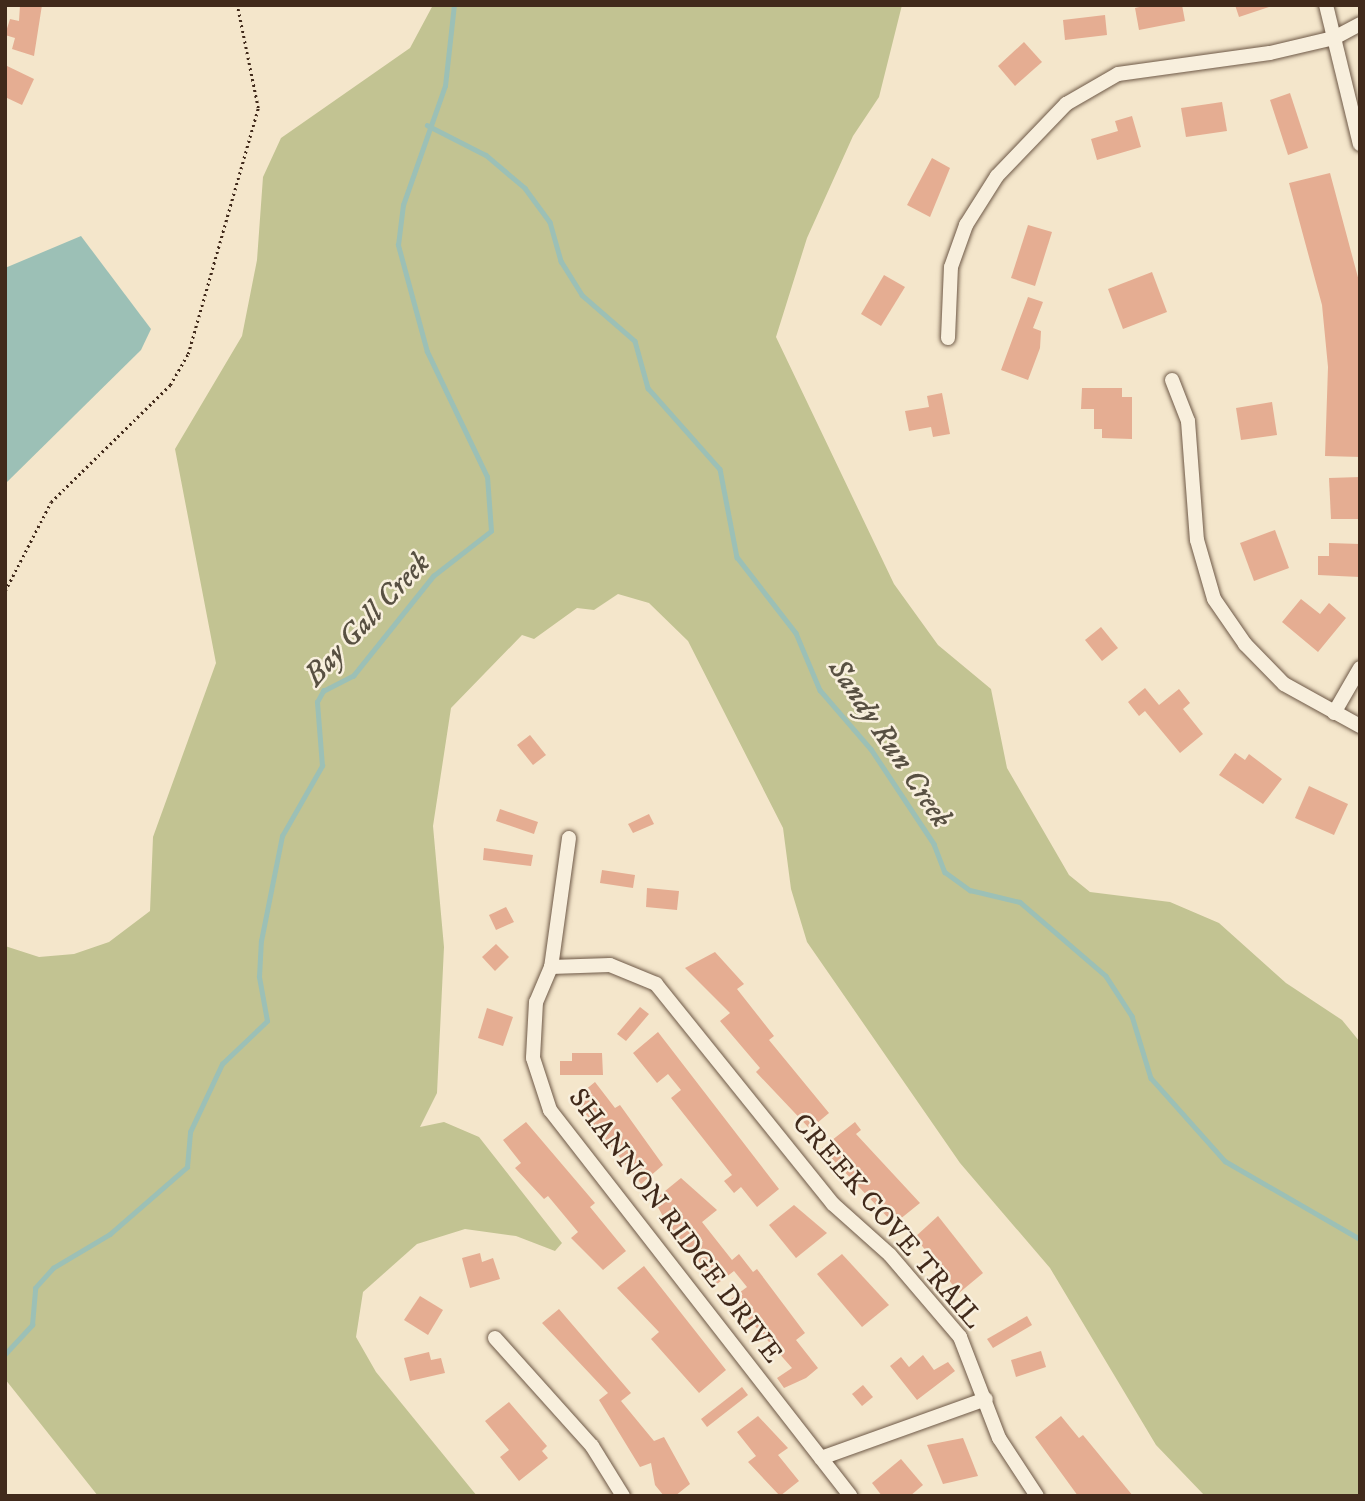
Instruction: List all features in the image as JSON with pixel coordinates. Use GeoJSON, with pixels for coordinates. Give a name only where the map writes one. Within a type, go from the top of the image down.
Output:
{"type":"FeatureCollection","features":[{"type":"Feature","properties":{"kind":"street"},"geometry":{"type":"LineString","coordinates":[[1326,5],[1360,144]]}},
{"type":"Feature","properties":{"kind":"street"},"geometry":{"type":"LineString","coordinates":[[948,338],[951,267],[966,225],[997,176],[1066,104],[1118,74],[1334,38],[1360,24]]}},
{"type":"Feature","properties":{"kind":"street"},"geometry":{"type":"LineString","coordinates":[[1172,380],[1188,421],[1197,540],[1214,598],[1245,644],[1284,684],[1360,726]]}},
{"type":"Feature","properties":{"kind":"street"},"geometry":{"type":"LineString","coordinates":[[1334,713],[1360,668]]}},
{"type":"Feature","properties":{"kind":"street","name":"SHANNON RIDGE DRIVE"},"geometry":{"type":"LineString","coordinates":[[569,838],[551,967],[536,1002],[533,1058],[550,1110],[850,1496]]}},
{"type":"Feature","properties":{"kind":"street","name":"CREEK COVE TRAIL"},"geometry":{"type":"LineString","coordinates":[[551,967],[610,965],[656,984],[833,1204],[890,1255],[960,1337],[999,1438],[1037,1496]]}},
{"type":"Feature","properties":{"kind":"street"},"geometry":{"type":"LineString","coordinates":[[495,1338],[592,1446],[623,1496]]}},
{"type":"Feature","properties":{"kind":"street"},"geometry":{"type":"LineString","coordinates":[[821,1458],[986,1399]]}},
{"type":"Feature","properties":{"kind":"path"},"geometry":{"type":"LineString","coordinates":[[5,591],[51,502],[170,385],[188,354],[258,108],[237,5]]}},
{"type":"Feature","properties":{"kind":"green space"},"geometry":{"type":"Polygon","coordinates":[[[433,5],[902,5],[879,97],[853,136],[807,238],[776,337],[894,584],[938,645],[991,689],[1007,768],[1069,875],[1090,892],[1170,902],[1219,923],[1286,983],[1342,1020],[1360,1042],[1360,1496],[1205,1496],[1156,1445],[1050,1268],[960,1163],[807,942],[791,889],[783,828],[688,641],[649,603],[618,594],[594,610],[577,608],[534,639],[522,635],[451,708],[433,826],[444,947],[437,1093],[420,1127],[444,1122],[479,1137],[562,1243],[555,1251],[516,1236],[465,1229],[417,1244],[363,1292],[356,1337],[376,1372],[477,1496],[98,1496],[5,1379],[5,946],[39,957],[74,954],[109,942],[150,911],[153,837],[216,663],[175,449],[242,336],[257,260],[263,177],[281,138],[410,48],[433,5]]]}},
{"type":"Feature","properties":{"kind":"water"},"geometry":{"type":"Polygon","coordinates":[[[81,236],[151,329],[141,350],[5,484],[5,268],[81,236]]]}},
{"type":"Feature","properties":{"kind":"building"},"geometry":{"type":"Polygon","coordinates":[[[20,5],[42,5],[34,56],[12,49],[15,38],[5,35],[10,19],[19,21],[20,5]]]}},
{"type":"Feature","properties":{"kind":"building"},"geometry":{"type":"Polygon","coordinates":[[[1148,5],[1182,5],[1185,21],[1139,30],[1135,8],[1148,5]]]}},
{"type":"Feature","properties":{"kind":"building"},"geometry":{"type":"Polygon","coordinates":[[[1235,5],[1268,5],[1269,7],[1239,17],[1235,5]]]}},
{"type":"Feature","properties":{"kind":"building"},"geometry":{"type":"Polygon","coordinates":[[[1105,15],[1107,35],[1065,40],[1063,20],[1105,15]]]}},
{"type":"Feature","properties":{"kind":"building"},"geometry":{"type":"Polygon","coordinates":[[[1024,42],[1042,62],[1015,86],[998,66],[1024,42]]]}},
{"type":"Feature","properties":{"kind":"building"},"geometry":{"type":"Polygon","coordinates":[[[5,65],[34,79],[22,105],[5,97],[5,65]]]}},
{"type":"Feature","properties":{"kind":"building"},"geometry":{"type":"Polygon","coordinates":[[[1290,93],[1308,148],[1288,155],[1270,100],[1290,93]]]}},
{"type":"Feature","properties":{"kind":"building"},"geometry":{"type":"Polygon","coordinates":[[[1222,102],[1227,131],[1186,137],[1181,108],[1222,102]]]}},
{"type":"Feature","properties":{"kind":"building"},"geometry":{"type":"Polygon","coordinates":[[[1132,116],[1141,147],[1097,160],[1091,139],[1118,131],[1115,121],[1132,116]]]}},
{"type":"Feature","properties":{"kind":"building"},"geometry":{"type":"Polygon","coordinates":[[[932,158],[950,168],[930,217],[907,205],[932,158]]]}},
{"type":"Feature","properties":{"kind":"building"},"geometry":{"type":"Polygon","coordinates":[[[1330,173],[1360,285],[1360,457],[1325,456],[1328,367],[1322,305],[1289,183],[1330,173]]]}},
{"type":"Feature","properties":{"kind":"building"},"geometry":{"type":"Polygon","coordinates":[[[1028,225],[1052,232],[1035,286],[1011,278],[1028,225]]]}},
{"type":"Feature","properties":{"kind":"building"},"geometry":{"type":"Polygon","coordinates":[[[1152,272],[1167,312],[1123,329],[1108,289],[1152,272]]]}},
{"type":"Feature","properties":{"kind":"building"},"geometry":{"type":"Polygon","coordinates":[[[884,275],[905,287],[881,326],[861,314],[884,275]]]}},
{"type":"Feature","properties":{"kind":"building"},"geometry":{"type":"Polygon","coordinates":[[[1028,297],[1043,302],[1033,328],[1041,331],[1040,348],[1028,380],[1001,370],[1028,297]]]}},
{"type":"Feature","properties":{"kind":"building"},"geometry":{"type":"Polygon","coordinates":[[[1082,388],[1122,388],[1122,397],[1132,397],[1132,439],[1102,438],[1102,429],[1094,429],[1094,409],[1081,409],[1082,388]]]}},
{"type":"Feature","properties":{"kind":"building"},"geometry":{"type":"Polygon","coordinates":[[[942,393],[950,434],[933,437],[931,427],[909,431],[905,411],[929,407],[927,396],[942,393]]]}},
{"type":"Feature","properties":{"kind":"building"},"geometry":{"type":"Polygon","coordinates":[[[1272,402],[1277,435],[1241,440],[1236,408],[1272,402]]]}},
{"type":"Feature","properties":{"kind":"building"},"geometry":{"type":"Polygon","coordinates":[[[1360,477],[1359,519],[1331,519],[1329,478],[1360,477]]]}},
{"type":"Feature","properties":{"kind":"building"},"geometry":{"type":"Polygon","coordinates":[[[1275,530],[1289,568],[1254,581],[1240,543],[1275,530]]]}},
{"type":"Feature","properties":{"kind":"building"},"geometry":{"type":"Polygon","coordinates":[[[1329,543],[1360,544],[1359,577],[1318,575],[1318,556],[1329,556],[1329,543]]]}},
{"type":"Feature","properties":{"kind":"building"},"geometry":{"type":"Polygon","coordinates":[[[1301,599],[1320,614],[1329,603],[1346,618],[1318,652],[1282,622],[1301,599]]]}},
{"type":"Feature","properties":{"kind":"building"},"geometry":{"type":"Polygon","coordinates":[[[1101,627],[1118,648],[1102,661],[1085,640],[1101,627]]]}},
{"type":"Feature","properties":{"kind":"building"},"geometry":{"type":"Polygon","coordinates":[[[1145,688],[1159,705],[1179,689],[1190,703],[1183,709],[1203,734],[1180,753],[1145,711],[1139,716],[1128,702],[1145,688]]]}},
{"type":"Feature","properties":{"kind":"building"},"geometry":{"type":"Polygon","coordinates":[[[530,735],[546,755],[533,765],[517,745],[530,735]]]}},
{"type":"Feature","properties":{"kind":"building"},"geometry":{"type":"Polygon","coordinates":[[[1235,753],[1245,760],[1249,754],[1282,779],[1263,804],[1219,775],[1235,753]]]}},
{"type":"Feature","properties":{"kind":"building"},"geometry":{"type":"Polygon","coordinates":[[[1309,786],[1348,804],[1334,835],[1295,818],[1309,786]]]}},
{"type":"Feature","properties":{"kind":"building"},"geometry":{"type":"Polygon","coordinates":[[[500,809],[538,822],[534,834],[496,821],[500,809]]]}},
{"type":"Feature","properties":{"kind":"building"},"geometry":{"type":"Polygon","coordinates":[[[649,814],[654,824],[633,833],[628,824],[649,814]]]}},
{"type":"Feature","properties":{"kind":"building"},"geometry":{"type":"Polygon","coordinates":[[[484,848],[533,855],[531,866],[483,860],[484,848]]]}},
{"type":"Feature","properties":{"kind":"building"},"geometry":{"type":"Polygon","coordinates":[[[602,870],[635,875],[633,888],[600,883],[602,870]]]}},
{"type":"Feature","properties":{"kind":"building"},"geometry":{"type":"Polygon","coordinates":[[[647,888],[679,891],[677,910],[646,907],[647,888]]]}},
{"type":"Feature","properties":{"kind":"building"},"geometry":{"type":"Polygon","coordinates":[[[506,907],[514,922],[496,930],[489,915],[506,907]]]}},
{"type":"Feature","properties":{"kind":"building"},"geometry":{"type":"Polygon","coordinates":[[[496,944],[509,957],[495,971],[482,957],[496,944]]]}},
{"type":"Feature","properties":{"kind":"building"},"geometry":{"type":"Polygon","coordinates":[[[715,952],[744,984],[737,989],[774,1036],[769,1040],[829,1113],[810,1129],[756,1072],[760,1068],[720,1021],[730,1013],[685,968],[715,952]]]}},
{"type":"Feature","properties":{"kind":"building"},"geometry":{"type":"Polygon","coordinates":[[[640,1007],[649,1014],[626,1041],[617,1034],[640,1007]]]}},
{"type":"Feature","properties":{"kind":"building"},"geometry":{"type":"Polygon","coordinates":[[[487,1008],[513,1017],[503,1046],[478,1038],[487,1008]]]}},
{"type":"Feature","properties":{"kind":"building"},"geometry":{"type":"Polygon","coordinates":[[[658,1032],[779,1189],[757,1207],[741,1187],[734,1193],[724,1181],[732,1175],[671,1098],[681,1090],[668,1074],[657,1083],[633,1053],[658,1032]]]}},
{"type":"Feature","properties":{"kind":"building"},"geometry":{"type":"Polygon","coordinates":[[[572,1053],[602,1053],[603,1075],[560,1075],[560,1061],[572,1061],[572,1053]]]}},
{"type":"Feature","properties":{"kind":"building"},"geometry":{"type":"Polygon","coordinates":[[[595,1082],[615,1108],[620,1105],[663,1165],[641,1184],[574,1099],[595,1082]]]}},
{"type":"Feature","properties":{"kind":"building"},"geometry":{"type":"Polygon","coordinates":[[[526,1122],[595,1203],[590,1207],[626,1251],[603,1270],[571,1238],[578,1232],[548,1196],[544,1199],[515,1168],[521,1163],[503,1140],[526,1122]]]}},
{"type":"Feature","properties":{"kind":"building"},"geometry":{"type":"Polygon","coordinates":[[[855,1122],[861,1130],[856,1134],[920,1203],[894,1224],[822,1148],[855,1122]]]}},
{"type":"Feature","properties":{"kind":"building"},"geometry":{"type":"Polygon","coordinates":[[[681,1178],[717,1210],[702,1222],[732,1260],[739,1254],[753,1272],[757,1269],[805,1333],[796,1340],[818,1368],[806,1378],[784,1388],[777,1378],[792,1368],[731,1299],[747,1287],[734,1271],[717,1284],[665,1220],[654,1200],[681,1178]]]}},
{"type":"Feature","properties":{"kind":"building"},"geometry":{"type":"Polygon","coordinates":[[[794,1205],[827,1233],[796,1258],[769,1225],[794,1205]]]}},
{"type":"Feature","properties":{"kind":"building"},"geometry":{"type":"Polygon","coordinates":[[[938,1216],[983,1273],[959,1293],[915,1237],[938,1216]]]}},
{"type":"Feature","properties":{"kind":"building"},"geometry":{"type":"Polygon","coordinates":[[[480,1253],[482,1262],[493,1258],[500,1279],[470,1288],[462,1258],[480,1253]]]}},
{"type":"Feature","properties":{"kind":"building"},"geometry":{"type":"Polygon","coordinates":[[[842,1254],[889,1305],[862,1327],[817,1274],[842,1254]]]}},
{"type":"Feature","properties":{"kind":"building"},"geometry":{"type":"Polygon","coordinates":[[[644,1266],[726,1370],[699,1393],[651,1339],[659,1332],[617,1288],[644,1266]]]}},
{"type":"Feature","properties":{"kind":"building"},"geometry":{"type":"Polygon","coordinates":[[[420,1296],[443,1310],[428,1335],[404,1320],[420,1296]]]}},
{"type":"Feature","properties":{"kind":"building"},"geometry":{"type":"Polygon","coordinates":[[[559,1309],[631,1393],[621,1401],[654,1441],[664,1437],[690,1484],[675,1496],[664,1496],[655,1485],[651,1463],[640,1467],[599,1400],[608,1393],[542,1323],[559,1309]]]}},
{"type":"Feature","properties":{"kind":"building"},"geometry":{"type":"Polygon","coordinates":[[[1027,1316],[1032,1325],[993,1348],[987,1339],[1027,1316]]]}},
{"type":"Feature","properties":{"kind":"building"},"geometry":{"type":"Polygon","coordinates":[[[1041,1351],[1046,1367],[1016,1377],[1011,1360],[1041,1351]]]}},
{"type":"Feature","properties":{"kind":"building"},"geometry":{"type":"Polygon","coordinates":[[[429,1352],[431,1360],[441,1358],[445,1373],[410,1381],[404,1358],[429,1352]]]}},
{"type":"Feature","properties":{"kind":"building"},"geometry":{"type":"Polygon","coordinates":[[[923,1355],[934,1370],[948,1362],[955,1371],[917,1400],[890,1366],[901,1357],[909,1367],[923,1355]]]}},
{"type":"Feature","properties":{"kind":"building"},"geometry":{"type":"Polygon","coordinates":[[[863,1385],[873,1397],[862,1406],[852,1394],[863,1385]]]}},
{"type":"Feature","properties":{"kind":"building"},"geometry":{"type":"Polygon","coordinates":[[[742,1387],[748,1395],[707,1427],[701,1419],[742,1387]]]}},
{"type":"Feature","properties":{"kind":"building"},"geometry":{"type":"Polygon","coordinates":[[[509,1402],[547,1446],[542,1451],[548,1458],[519,1481],[500,1457],[509,1450],[485,1421],[509,1402]]]}},
{"type":"Feature","properties":{"kind":"building"},"geometry":{"type":"Polygon","coordinates":[[[758,1416],[788,1448],[778,1455],[799,1481],[780,1496],[748,1462],[756,1456],[737,1432],[758,1416]]]}},
{"type":"Feature","properties":{"kind":"building"},"geometry":{"type":"Polygon","coordinates":[[[1061,1416],[1079,1438],[1083,1435],[1133,1496],[1078,1496],[1035,1437],[1061,1416]]]}},
{"type":"Feature","properties":{"kind":"building"},"geometry":{"type":"Polygon","coordinates":[[[963,1438],[978,1476],[943,1484],[927,1445],[963,1438]]]}},
{"type":"Feature","properties":{"kind":"building"},"geometry":{"type":"Polygon","coordinates":[[[901,1459],[923,1485],[910,1496],[882,1496],[872,1483],[901,1459]]]}},
{"type":"Feature","properties":{"kind":"waterway","name":"Bay Gall Creek"},"geometry":{"type":"LineString","coordinates":[[5,1354],[32,1325],[35,1288],[53,1268],[110,1234],[187,1167],[190,1132],[222,1064],[267,1021],[259,977],[261,941],[282,836],[322,766],[317,702],[323,691],[353,676],[433,576],[491,531],[487,477],[427,352],[398,245],[403,205],[445,86],[454,5]]}},
{"type":"Feature","properties":{"kind":"waterway","name":"Sandy Run Creek"},"geometry":{"type":"LineString","coordinates":[[427,125],[486,155],[525,188],[550,222],[561,261],[582,295],[635,341],[648,388],[720,469],[737,557],[796,633],[820,690],[871,749],[934,844],[945,872],[970,890],[1020,902],[1106,976],[1132,1016],[1151,1078],[1225,1161],[1360,1239]]}}]}
